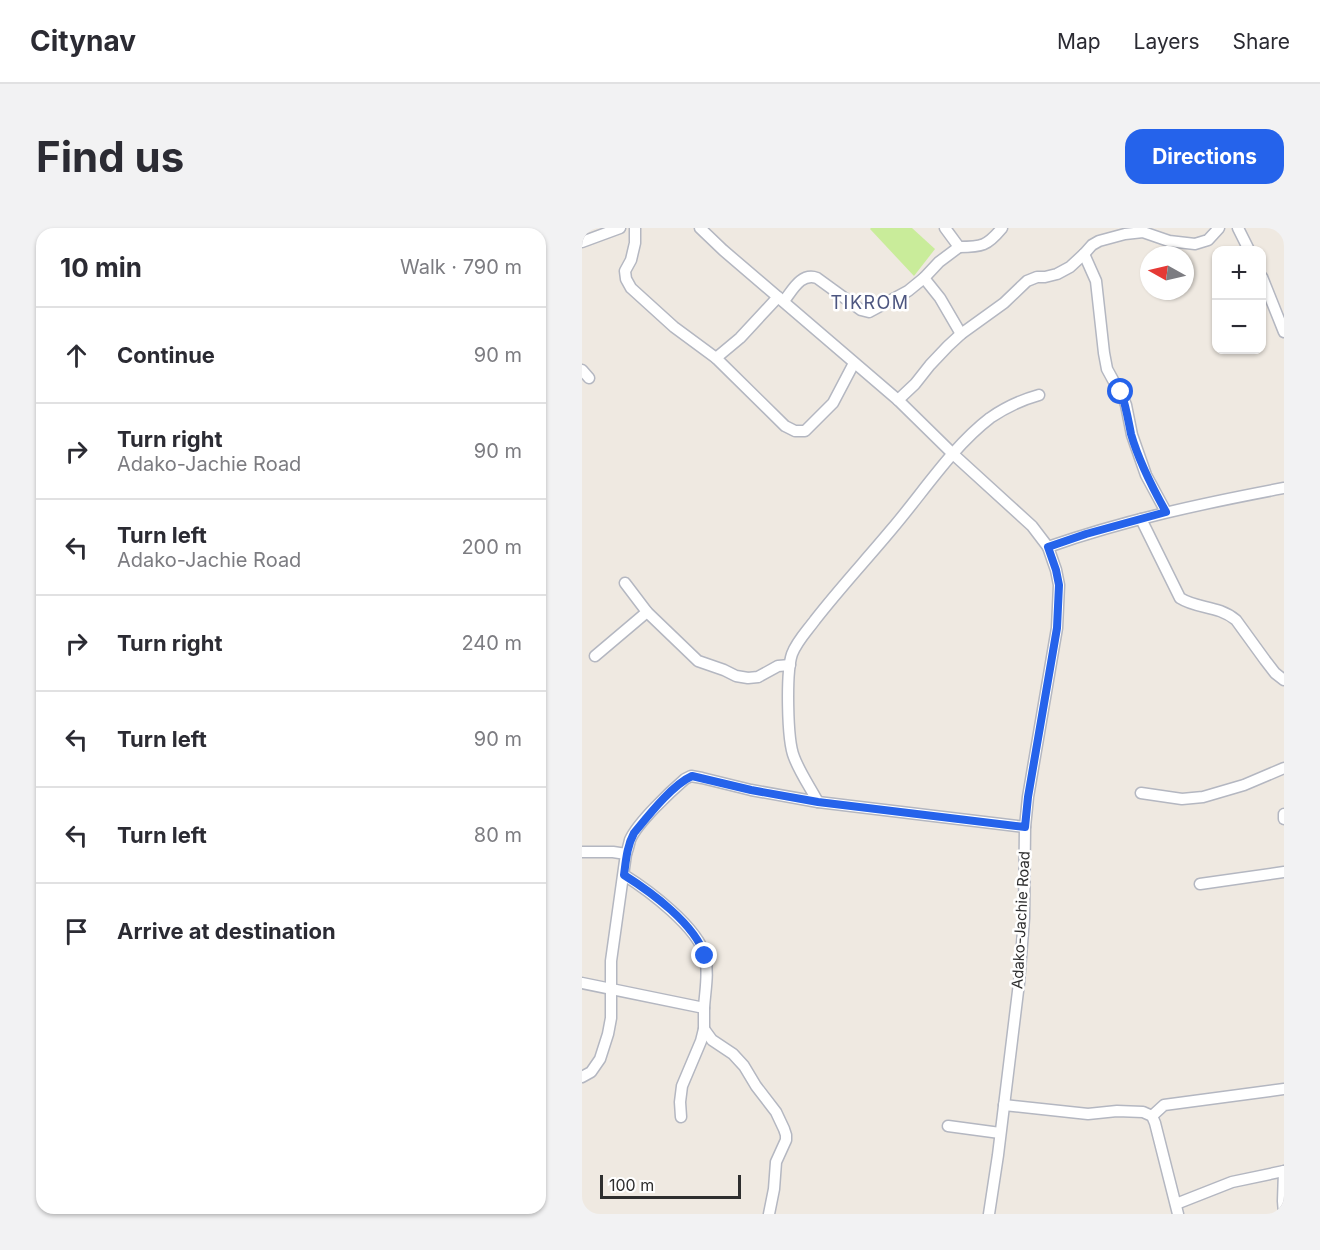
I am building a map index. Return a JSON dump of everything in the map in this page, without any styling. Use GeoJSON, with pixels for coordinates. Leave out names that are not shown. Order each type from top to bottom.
{"type":"FeatureCollection","features":[{"type":"Feature","properties":{"kind":"street"},"geometry":{"type":"LineString","coordinates":[[582,242],[620,228]]}},
{"type":"Feature","properties":{"kind":"street"},"geometry":{"type":"LineString","coordinates":[[635,228],[635,243],[631,260],[625,271],[631,288],[674,327],[716,358],[785,426],[795,431],[804,430],[833,403],[854,363]]}},
{"type":"Feature","properties":{"kind":"street"},"geometry":{"type":"LineString","coordinates":[[700,228],[898,400],[1032,526],[1048,547],[1166,512],[1284,488]]}},
{"type":"Feature","properties":{"kind":"street"},"geometry":{"type":"LineString","coordinates":[[945,228],[959,247]]}},
{"type":"Feature","properties":{"kind":"street"},"geometry":{"type":"LineString","coordinates":[[716,358],[806,277],[817,278],[861,310],[869,312],[908,291],[959,247],[982,246],[992,241],[1002,228]]}},
{"type":"Feature","properties":{"kind":"street"},"geometry":{"type":"LineString","coordinates":[[898,400],[915,384],[948,345],[1004,303],[1028,281],[1057,274],[1070,267],[1099,241],[1142,230],[1169,241],[1195,244],[1208,240],[1219,228]]}},
{"type":"Feature","properties":{"kind":"street"},"geometry":{"type":"LineString","coordinates":[[1238,228],[1247,246]]}},
{"type":"Feature","properties":{"kind":"street"},"geometry":{"type":"LineString","coordinates":[[1084,254],[1096,281],[1107,369],[1126,405],[1132,435],[1146,475],[1166,512]]}},
{"type":"Feature","properties":{"kind":"street"},"geometry":{"type":"LineString","coordinates":[[924,278],[940,298],[961,334]]}},
{"type":"Feature","properties":{"kind":"street"},"geometry":{"type":"LineString","coordinates":[[1266,287],[1284,332]]}},
{"type":"Feature","properties":{"kind":"street"},"geometry":{"type":"LineString","coordinates":[[818,802],[791,748],[790,665],[798,642],[953,454],[989,419],[1019,400],[1039,394]]}},
{"type":"Feature","properties":{"kind":"street"},"geometry":{"type":"LineString","coordinates":[[1141,519],[1180,598],[1186,602],[1228,613],[1236,620],[1275,673],[1284,681]]}},
{"type":"Feature","properties":{"kind":"street","name":"Adako-Jachie Road"},"geometry":{"type":"LineString","coordinates":[[989,1214],[1019,983],[1025,890],[1025,827],[1057,628],[1059,585],[1048,547]]}},
{"type":"Feature","properties":{"kind":"street"},"geometry":{"type":"LineString","coordinates":[[625,583],[647,612],[698,661],[736,676],[748,678],[758,677],[778,666],[790,665]]}},
{"type":"Feature","properties":{"kind":"street"},"geometry":{"type":"LineString","coordinates":[[595,656],[647,612]]}},
{"type":"Feature","properties":{"kind":"street"},"geometry":{"type":"LineString","coordinates":[[1142,793],[1182,799],[1203,797],[1244,785],[1284,768]]}},
{"type":"Feature","properties":{"kind":"street"},"geometry":{"type":"LineString","coordinates":[[582,1077],[591,1072],[600,1059],[608,1035],[611,1018],[611,961],[630,840],[685,779],[692,776],[818,802],[1025,827]]}},
{"type":"Feature","properties":{"kind":"street"},"geometry":{"type":"LineString","coordinates":[[1284,814],[1284,819]]}},
{"type":"Feature","properties":{"kind":"street"},"geometry":{"type":"LineString","coordinates":[[582,852],[626,854]]}},
{"type":"Feature","properties":{"kind":"street"},"geometry":{"type":"LineString","coordinates":[[1200,884],[1284,872]]}},
{"type":"Feature","properties":{"kind":"street"},"geometry":{"type":"LineString","coordinates":[[624,875],[663,902],[691,932],[703,950],[706,964],[704,1029],[682,1086],[681,1117]]}},
{"type":"Feature","properties":{"kind":"street"},"geometry":{"type":"LineString","coordinates":[[582,983],[704,1008]]}},
{"type":"Feature","properties":{"kind":"street"},"geometry":{"type":"LineString","coordinates":[[704,1029],[712,1040],[733,1054],[744,1066],[776,1112],[784,1129],[786,1140],[776,1162],[769,1214]]}},
{"type":"Feature","properties":{"kind":"street"},"geometry":{"type":"LineString","coordinates":[[1152,1116],[1164,1105],[1284,1089]]}},
{"type":"Feature","properties":{"kind":"street"},"geometry":{"type":"LineString","coordinates":[[1004,1105],[1088,1114],[1118,1111],[1143,1112],[1152,1116],[1155,1123],[1177,1209],[1232,1182],[1284,1171],[1282,1201],[1284,1214]]}},
{"type":"Feature","properties":{"kind":"street"},"geometry":{"type":"LineString","coordinates":[[948,1126],[1000,1133]]}},
{"type":"Feature","properties":{"kind":"green space"},"geometry":{"type":"Polygon","coordinates":[[[871,228],[912,228],[935,249],[914,276],[871,228]]]}},
{"type":"Feature","properties":{"kind":"district","name":"TIKROM"},"geometry":{"type":"Point","coordinates":[870,303]}},
{"type":"Feature","properties":{"kind":"route"},"geometry":{"type":"LineString","coordinates":[[705,956],[691,932],[663,902],[624,875],[626,854],[634,833],[666,797],[685,779],[692,776],[818,802],[1025,827],[1039,728],[1057,628],[1059,585],[1048,547],[1166,512],[1146,475],[1132,435],[1121,392]]}}]}
